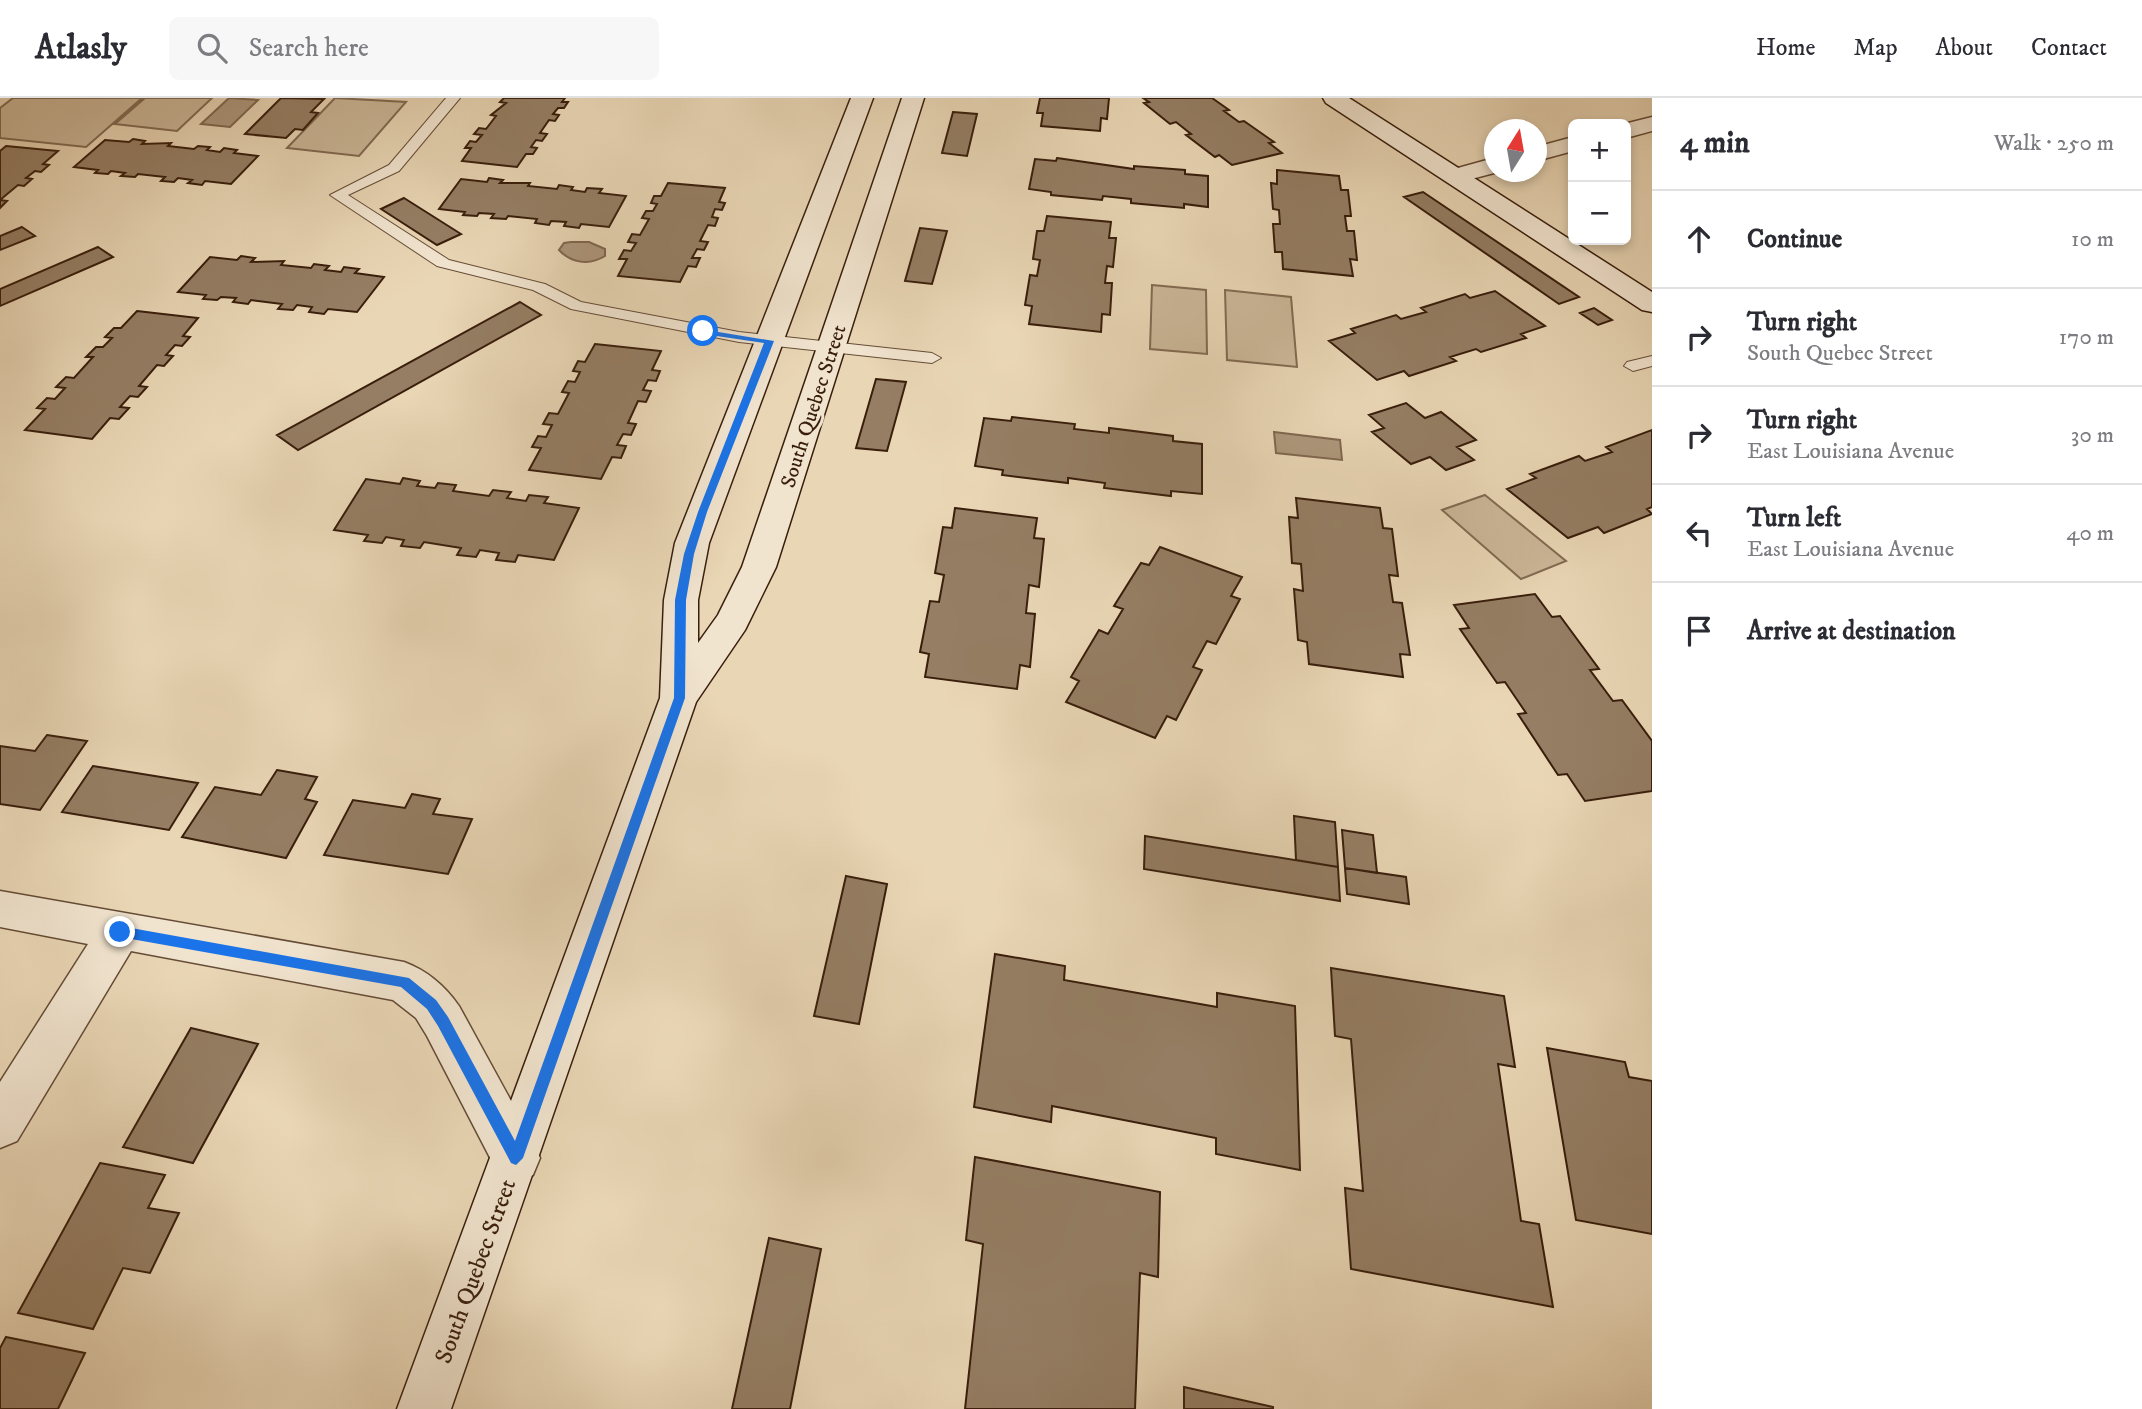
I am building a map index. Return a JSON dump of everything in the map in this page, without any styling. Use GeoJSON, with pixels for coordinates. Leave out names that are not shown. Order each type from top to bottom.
{"type":"FeatureCollection","features":[{"type":"Feature","properties":{"kind":"main road","name":"South Quebec Street"},"geometry":{"type":"LineString","coordinates":[[679,698],[681,600],[689,554],[702,512],[862,98]]}},
{"type":"Feature","properties":{"kind":"main road","name":"South Quebec Street"},"geometry":{"type":"LineString","coordinates":[[424,1409],[679,698],[733,621],[760,567],[913,98]]}},
{"type":"Feature","properties":{"kind":"main road"},"geometry":{"type":"LineString","coordinates":[[1334,98],[1652,304]]}},
{"type":"Feature","properties":{"kind":"main road"},"geometry":{"type":"LineString","coordinates":[[1631,130],[1652,124]]}},
{"type":"Feature","properties":{"kind":"main road"},"geometry":{"type":"LineString","coordinates":[[1547,151],[1568,145]]}},
{"type":"Feature","properties":{"kind":"main road"},"geometry":{"type":"LineString","coordinates":[[1456,176],[1484,168]]}},
{"type":"Feature","properties":{"kind":"main road"},"geometry":{"type":"LineString","coordinates":[[0,909],[404,982],[432,1004],[443,1021],[516,1158]]}},
{"type":"Feature","properties":{"kind":"main road"},"geometry":{"type":"LineString","coordinates":[[0,1125],[120,932]]}},
{"type":"Feature","properties":{"kind":"lane"},"geometry":{"type":"LineString","coordinates":[[453,98],[394,167],[337,195],[437,260],[457,268],[539,287],[576,306],[620,312],[715,334],[932,358]]}},
{"type":"Feature","properties":{"kind":"lane"},"geometry":{"type":"LineString","coordinates":[[1633,366],[1652,360]]}},
{"type":"Feature","properties":{"kind":"shaded area"},"geometry":{"type":"Polygon","coordinates":[[[13,98],[142,98],[86,147],[0,138],[0,108],[13,98]]]}},
{"type":"Feature","properties":{"kind":"shaded area"},"geometry":{"type":"Polygon","coordinates":[[[145,98],[212,98],[177,131],[115,124],[145,98]]]}},
{"type":"Feature","properties":{"kind":"shaded area"},"geometry":{"type":"Polygon","coordinates":[[[229,98],[258,100],[230,127],[201,124],[229,98]]]}},
{"type":"Feature","properties":{"kind":"shaded area"},"geometry":{"type":"Polygon","coordinates":[[[335,98],[406,102],[359,156],[287,148],[335,98]]]}},
{"type":"Feature","properties":{"kind":"shaded area"},"geometry":{"type":"Polygon","coordinates":[[[589,242],[605,249],[605,256],[587,262],[569,258],[559,250],[564,243],[589,242]]]}},
{"type":"Feature","properties":{"kind":"shaded area"},"geometry":{"type":"Polygon","coordinates":[[[1152,285],[1206,290],[1207,354],[1150,349],[1152,285]]]}},
{"type":"Feature","properties":{"kind":"shaded area"},"geometry":{"type":"Polygon","coordinates":[[[1225,290],[1291,297],[1297,367],[1227,360],[1225,290]]]}},
{"type":"Feature","properties":{"kind":"shaded area"},"geometry":{"type":"Polygon","coordinates":[[[1274,432],[1340,440],[1342,460],[1276,453],[1274,432]]]}},
{"type":"Feature","properties":{"kind":"shaded area"},"geometry":{"type":"Polygon","coordinates":[[[1485,495],[1566,561],[1521,579],[1442,510],[1485,495]]]}},
{"type":"Feature","properties":{"kind":"building"},"geometry":{"type":"Polygon","coordinates":[[[281,98],[324,99],[311,112],[318,113],[303,130],[295,129],[286,138],[245,134],[281,98]]]}},
{"type":"Feature","properties":{"kind":"building"},"geometry":{"type":"Polygon","coordinates":[[[504,98],[565,98],[562,102],[568,102],[564,108],[558,108],[553,114],[559,115],[555,121],[549,120],[540,133],[547,134],[542,141],[536,140],[531,147],[537,148],[533,154],[526,154],[517,167],[462,161],[471,148],[465,148],[470,141],[476,142],[482,135],[474,134],[479,128],[486,129],[496,116],[491,115],[506,103],[500,102],[504,98]]]}},
{"type":"Feature","properties":{"kind":"building"},"geometry":{"type":"Polygon","coordinates":[[[1040,98],[1109,98],[1107,119],[1101,118],[1100,131],[1041,126],[1043,113],[1037,113],[1040,98]]]}},
{"type":"Feature","properties":{"kind":"building"},"geometry":{"type":"Polygon","coordinates":[[[1143,98],[1212,98],[1229,110],[1224,111],[1239,122],[1244,121],[1274,142],[1269,143],[1282,153],[1232,165],[1219,155],[1215,157],[1186,135],[1191,134],[1176,122],[1170,124],[1144,103],[1149,102],[1143,98]]]}},
{"type":"Feature","properties":{"kind":"building"},"geometry":{"type":"Polygon","coordinates":[[[953,112],[977,114],[967,156],[942,153],[953,112]]]}},
{"type":"Feature","properties":{"kind":"building"},"geometry":{"type":"Polygon","coordinates":[[[133,139],[145,141],[142,144],[171,143],[168,146],[194,149],[198,146],[210,147],[207,150],[220,152],[224,148],[237,150],[234,153],[258,156],[231,184],[205,181],[202,185],[178,178],[174,182],[161,181],[165,177],[138,174],[135,177],[121,176],[125,173],[95,173],[98,170],[74,167],[105,140],[129,142],[133,139]]]}},
{"type":"Feature","properties":{"kind":"building"},"geometry":{"type":"Polygon","coordinates":[[[6,146],[58,151],[43,164],[49,165],[41,172],[35,171],[26,178],[32,179],[24,186],[18,185],[0,200],[0,151],[6,146]]]}},
{"type":"Feature","properties":{"kind":"building"},"geometry":{"type":"Polygon","coordinates":[[[1057,158],[1134,169],[1134,166],[1185,170],[1185,174],[1208,176],[1208,207],[1184,204],[1184,208],[1131,203],[1131,199],[1103,196],[1102,200],[1051,195],[1051,192],[1029,189],[1035,159],[1056,161],[1057,158]]]}},
{"type":"Feature","properties":{"kind":"building"},"geometry":{"type":"Polygon","coordinates":[[[1277,170],[1339,176],[1341,190],[1348,190],[1351,216],[1345,216],[1347,231],[1354,231],[1357,260],[1350,259],[1353,276],[1283,269],[1282,252],[1275,252],[1273,224],[1280,224],[1279,210],[1273,209],[1271,183],[1277,184],[1277,170]]]}},
{"type":"Feature","properties":{"kind":"building"},"geometry":{"type":"Polygon","coordinates":[[[489,178],[503,180],[500,183],[530,183],[528,186],[557,189],[559,185],[585,192],[587,188],[602,189],[599,193],[626,196],[609,227],[581,224],[579,228],[564,226],[566,222],[551,221],[549,225],[535,223],[537,219],[508,216],[506,219],[491,218],[494,214],[463,215],[465,212],[439,209],[461,179],[487,182],[489,178]]]}},
{"type":"Feature","properties":{"kind":"building"},"geometry":{"type":"Polygon","coordinates":[[[668,183],[725,188],[719,202],[725,203],[722,210],[715,209],[712,217],[718,218],[715,226],[708,225],[700,241],[708,242],[704,250],[697,249],[692,258],[700,258],[696,267],[688,266],[680,282],[618,276],[627,259],[619,259],[624,250],[631,251],[636,243],[628,242],[632,234],[640,235],[649,219],[642,218],[646,211],[653,211],[657,204],[651,203],[654,196],[661,196],[668,183]]]}},
{"type":"Feature","properties":{"kind":"building"},"geometry":{"type":"Polygon","coordinates":[[[1423,192],[1579,297],[1559,304],[1404,197],[1423,192]]]}},
{"type":"Feature","properties":{"kind":"building"},"geometry":{"type":"Polygon","coordinates":[[[404,198],[461,234],[437,245],[381,209],[404,198]]]}},
{"type":"Feature","properties":{"kind":"building"},"geometry":{"type":"Polygon","coordinates":[[[1047,216],[1111,222],[1109,238],[1116,238],[1113,267],[1107,266],[1105,283],[1112,283],[1110,315],[1102,314],[1101,332],[1029,324],[1032,306],[1025,305],[1030,275],[1037,276],[1040,260],[1033,259],[1037,231],[1044,231],[1047,216]]]}},
{"type":"Feature","properties":{"kind":"building"},"geometry":{"type":"Polygon","coordinates":[[[22,227],[35,236],[0,250],[0,236],[22,227]]]}},
{"type":"Feature","properties":{"kind":"building"},"geometry":{"type":"Polygon","coordinates":[[[920,228],[947,231],[932,284],[905,281],[920,228]]]}},
{"type":"Feature","properties":{"kind":"building"},"geometry":{"type":"Polygon","coordinates":[[[98,247],[113,257],[0,306],[0,289],[98,247]]]}},
{"type":"Feature","properties":{"kind":"building"},"geometry":{"type":"Polygon","coordinates":[[[241,256],[255,258],[251,262],[284,261],[281,265],[311,268],[314,264],[329,266],[325,270],[341,272],[344,267],[359,269],[355,273],[384,277],[357,312],[328,309],[324,314],[309,312],[312,307],[297,305],[293,310],[278,309],[282,304],[251,300],[248,304],[233,302],[236,298],[221,297],[217,300],[203,299],[206,295],[178,292],[210,257],[237,260],[241,256]]]}},
{"type":"Feature","properties":{"kind":"building"},"geometry":{"type":"Polygon","coordinates":[[[1495,291],[1545,326],[1521,334],[1526,338],[1481,352],[1476,349],[1450,357],[1456,361],[1409,376],[1404,371],[1377,380],[1329,341],[1355,333],[1351,329],[1396,315],[1401,319],[1426,312],[1421,308],[1465,294],[1470,298],[1495,291]]]}},
{"type":"Feature","properties":{"kind":"building"},"geometry":{"type":"Polygon","coordinates":[[[520,302],[541,315],[298,450],[277,435],[520,302]]]}},
{"type":"Feature","properties":{"kind":"building"},"geometry":{"type":"Polygon","coordinates":[[[1594,308],[1612,320],[1598,325],[1580,313],[1594,308]]]}},
{"type":"Feature","properties":{"kind":"building"},"geometry":{"type":"Polygon","coordinates":[[[137,311],[198,318],[183,336],[190,337],[182,346],[175,345],[166,355],[173,356],[164,366],[157,365],[139,386],[147,387],[138,397],[130,396],[120,407],[129,408],[119,419],[110,418],[92,439],[25,430],[45,409],[37,408],[47,398],[55,399],[65,388],[56,387],[66,377],[74,378],[93,357],[86,357],[96,347],[103,347],[112,338],[105,337],[114,328],[121,328],[137,311]]]}},
{"type":"Feature","properties":{"kind":"building"},"geometry":{"type":"Polygon","coordinates":[[[595,344],[661,351],[652,370],[660,371],[656,381],[648,380],[643,390],[651,391],[646,402],[638,401],[628,423],[636,424],[631,435],[623,434],[617,445],[626,446],[621,458],[612,457],[601,479],[529,470],[541,448],[532,447],[538,436],[546,437],[552,425],[543,424],[549,413],[558,414],[569,393],[562,392],[568,381],[575,382],[580,372],[573,371],[578,361],[585,362],[595,344]]]}},
{"type":"Feature","properties":{"kind":"building"},"geometry":{"type":"Polygon","coordinates":[[[876,379],[906,382],[887,451],[856,448],[876,379]]]}},
{"type":"Feature","properties":{"kind":"building"},"geometry":{"type":"Polygon","coordinates":[[[1406,403],[1425,418],[1441,412],[1476,440],[1457,447],[1474,460],[1446,470],[1430,457],[1411,464],[1372,432],[1384,428],[1369,415],[1406,403]]]}},
{"type":"Feature","properties":{"kind":"building"},"geometry":{"type":"Polygon","coordinates":[[[1012,417],[1075,424],[1074,429],[1109,433],[1109,428],[1173,436],[1173,441],[1202,444],[1202,494],[1171,491],[1171,496],[1104,488],[1105,483],[1068,478],[1068,483],[1002,475],[1003,470],[975,466],[984,418],[1011,421],[1012,417]]]}},
{"type":"Feature","properties":{"kind":"building"},"geometry":{"type":"Polygon","coordinates":[[[1652,430],[1652,507],[1647,509],[1652,514],[1604,533],[1598,527],[1568,538],[1507,489],[1536,478],[1530,474],[1579,456],[1585,461],[1612,452],[1606,447],[1652,430]]]}},
{"type":"Feature","properties":{"kind":"building"},"geometry":{"type":"Polygon","coordinates":[[[403,478],[420,481],[417,486],[435,488],[438,483],[456,485],[453,491],[489,496],[493,490],[511,492],[507,498],[526,501],[529,495],[548,497],[544,503],[579,508],[554,560],[518,555],[515,562],[496,560],[499,553],[480,550],[476,557],[457,555],[461,548],[424,542],[420,548],[401,546],[404,540],[386,537],[382,543],[364,541],[368,535],[334,530],[366,479],[400,484],[403,478]]]}},
{"type":"Feature","properties":{"kind":"building"},"geometry":{"type":"Polygon","coordinates":[[[1296,498],[1380,508],[1383,528],[1392,529],[1398,576],[1389,575],[1393,602],[1402,603],[1410,655],[1400,654],[1403,677],[1309,664],[1307,642],[1298,640],[1294,589],[1303,591],[1301,564],[1292,563],[1289,517],[1298,518],[1296,498]]]}},
{"type":"Feature","properties":{"kind":"building"},"geometry":{"type":"Polygon","coordinates":[[[955,508],[1037,518],[1034,538],[1044,539],[1039,587],[1029,585],[1026,613],[1035,614],[1030,667],[1020,665],[1017,689],[925,677],[929,654],[920,652],[930,601],[939,602],[944,575],[935,573],[943,527],[952,528],[955,508]]]}},
{"type":"Feature","properties":{"kind":"building"},"geometry":{"type":"Polygon","coordinates":[[[1160,547],[1242,577],[1231,596],[1240,599],[1216,644],[1207,641],[1193,667],[1202,670],[1176,720],[1167,716],[1155,738],[1066,702],[1079,681],[1071,677],[1099,630],[1108,634],[1123,609],[1114,606],[1141,563],[1149,565],[1160,547]]]}},
{"type":"Feature","properties":{"kind":"building"},"geometry":{"type":"Polygon","coordinates":[[[1535,594],[1552,617],[1560,616],[1599,669],[1590,670],[1613,701],[1622,700],[1652,741],[1652,791],[1585,801],[1567,774],[1558,775],[1518,714],[1526,713],[1505,682],[1497,683],[1460,629],[1469,628],[1454,605],[1535,594]]]}},
{"type":"Feature","properties":{"kind":"building"},"geometry":{"type":"Polygon","coordinates":[[[47,735],[87,741],[40,810],[0,804],[0,746],[35,751],[47,735]]]}},
{"type":"Feature","properties":{"kind":"building"},"geometry":{"type":"Polygon","coordinates":[[[93,766],[198,783],[169,830],[62,812],[93,766]]]}},
{"type":"Feature","properties":{"kind":"building"},"geometry":{"type":"Polygon","coordinates":[[[277,770],[317,777],[305,799],[317,802],[286,858],[182,837],[215,787],[261,795],[277,770]]]}},
{"type":"Feature","properties":{"kind":"building"},"geometry":{"type":"Polygon","coordinates":[[[412,794],[440,799],[433,814],[472,819],[448,874],[324,855],[353,800],[405,808],[412,794]]]}},
{"type":"Feature","properties":{"kind":"building"},"geometry":{"type":"Polygon","coordinates":[[[1294,816],[1335,822],[1338,867],[1296,860],[1294,816]]]}},
{"type":"Feature","properties":{"kind":"building"},"geometry":{"type":"Polygon","coordinates":[[[1342,830],[1373,835],[1377,873],[1345,868],[1342,830]]]}},
{"type":"Feature","properties":{"kind":"building"},"geometry":{"type":"Polygon","coordinates":[[[1145,836],[1338,867],[1340,901],[1144,869],[1145,836]]]}},
{"type":"Feature","properties":{"kind":"building"},"geometry":{"type":"Polygon","coordinates":[[[1345,868],[1406,877],[1409,904],[1347,894],[1345,868]]]}},
{"type":"Feature","properties":{"kind":"building"},"geometry":{"type":"Polygon","coordinates":[[[846,876],[887,884],[859,1024],[814,1016],[846,876]]]}},
{"type":"Feature","properties":{"kind":"building"},"geometry":{"type":"Polygon","coordinates":[[[995,954],[1065,966],[1064,980],[1217,1007],[1217,993],[1295,1006],[1300,1170],[1216,1154],[1216,1138],[1052,1106],[1051,1122],[974,1107],[995,954]]]}},
{"type":"Feature","properties":{"kind":"building"},"geometry":{"type":"Polygon","coordinates":[[[1331,968],[1504,996],[1515,1067],[1498,1064],[1521,1221],[1539,1224],[1553,1307],[1351,1269],[1345,1188],[1363,1191],[1351,1039],[1335,1036],[1331,968]]]}},
{"type":"Feature","properties":{"kind":"building"},"geometry":{"type":"Polygon","coordinates":[[[191,1028],[258,1044],[193,1163],[123,1147],[191,1028]]]}},
{"type":"Feature","properties":{"kind":"building"},"geometry":{"type":"Polygon","coordinates":[[[1547,1048],[1625,1062],[1629,1077],[1652,1081],[1652,1234],[1576,1220],[1547,1048]]]}},
{"type":"Feature","properties":{"kind":"building"},"geometry":{"type":"Polygon","coordinates":[[[975,1157],[1160,1192],[1158,1277],[1140,1273],[1135,1409],[965,1409],[983,1244],[966,1240],[975,1157]]]}},
{"type":"Feature","properties":{"kind":"building"},"geometry":{"type":"Polygon","coordinates":[[[100,1163],[165,1175],[148,1208],[179,1213],[150,1273],[123,1268],[93,1329],[18,1313],[100,1163]]]}},
{"type":"Feature","properties":{"kind":"building"},"geometry":{"type":"Polygon","coordinates":[[[769,1238],[821,1249],[790,1409],[732,1409],[769,1238]]]}},
{"type":"Feature","properties":{"kind":"building"},"geometry":{"type":"Polygon","coordinates":[[[6,1337],[85,1353],[58,1409],[0,1409],[0,1348],[6,1337]]]}},
{"type":"Feature","properties":{"kind":"building"},"geometry":{"type":"Polygon","coordinates":[[[1184,1387],[1273,1407],[1273,1409],[1184,1409],[1184,1387]]]}},
{"type":"Feature","properties":{"kind":"route"},"geometry":{"type":"LineString","coordinates":[[120,932],[404,982],[432,1004],[443,1021],[516,1158],[679,698],[681,600],[689,554],[702,512],[769,341],[703,331]]}}]}
